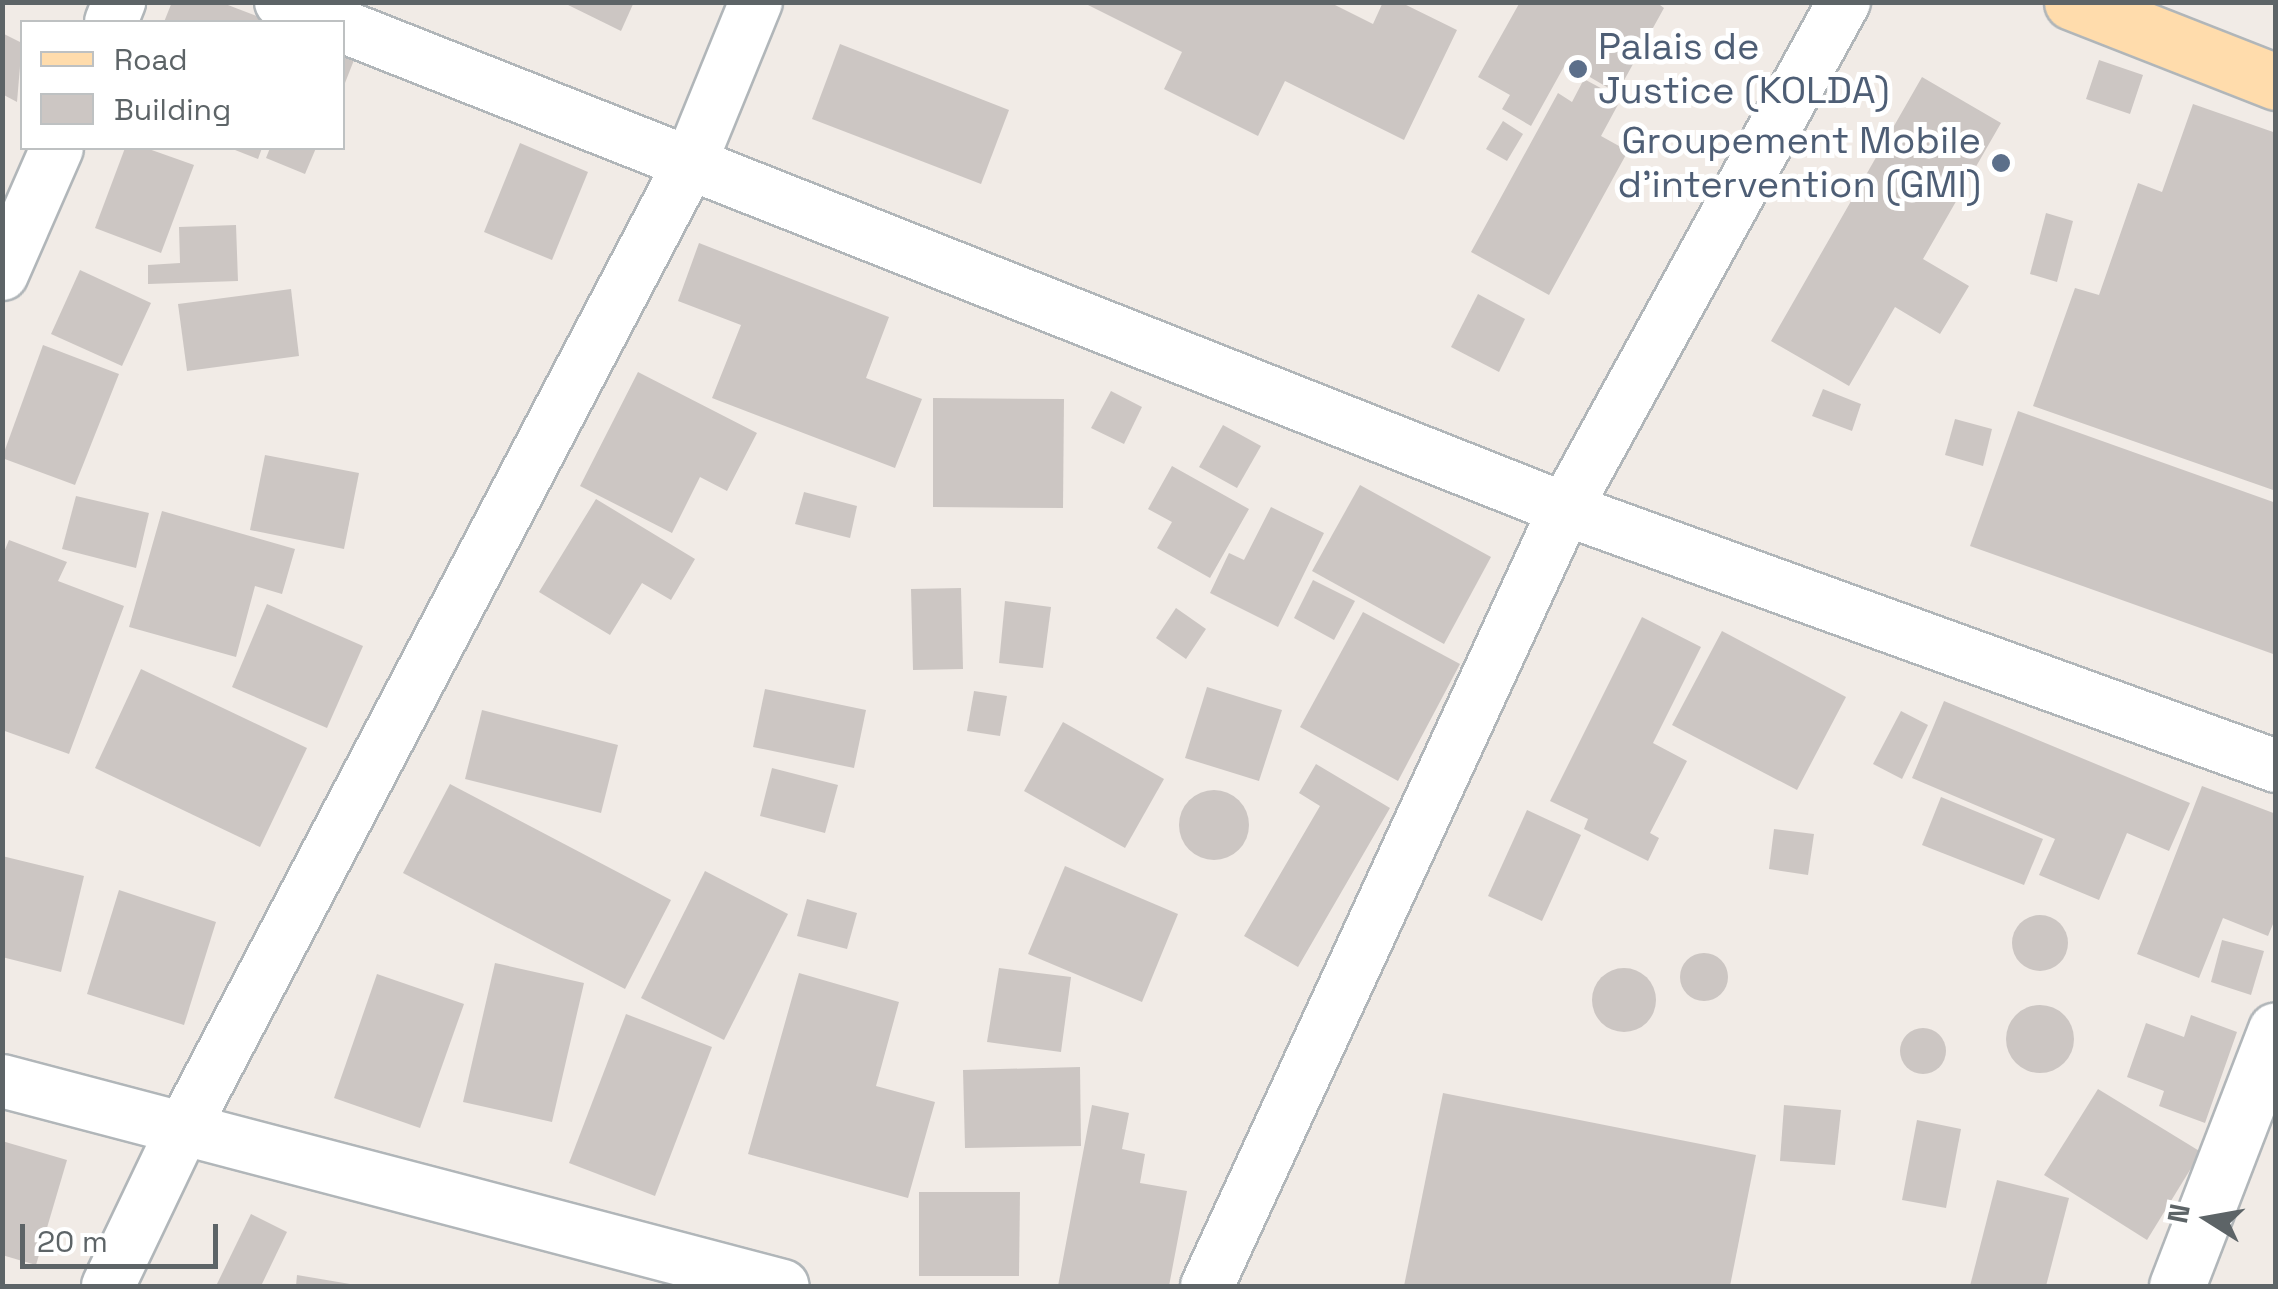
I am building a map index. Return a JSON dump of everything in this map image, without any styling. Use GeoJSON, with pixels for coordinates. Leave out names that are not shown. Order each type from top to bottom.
{"type":"FeatureCollection","features":[{"type":"Feature","properties":{"kind":"main road"},"geometry":{"type":"LineString","coordinates":[[2072,2],[2276,82]]}},
{"type":"Feature","properties":{"kind":"main road"},"geometry":{"type":"LineString","coordinates":[[2177,1286],[2276,1030]]}},
{"type":"Feature","properties":{"kind":"street"},"geometry":{"type":"LineString","coordinates":[[281,2],[328,20]]}},
{"type":"Feature","properties":{"kind":"street"},"geometry":{"type":"LineString","coordinates":[[108,1286],[183,1129],[692,161],[756,2]]}},
{"type":"Feature","properties":{"kind":"street"},"geometry":{"type":"LineString","coordinates":[[1207,1286],[1565,510],[1844,2]]}},
{"type":"Feature","properties":{"kind":"street"},"geometry":{"type":"LineString","coordinates":[[345,27],[692,161],[1565,510],[2276,766]]}},
{"type":"Feature","properties":{"kind":"street"},"geometry":{"type":"LineString","coordinates":[[2,274],[56,150]]}},
{"type":"Feature","properties":{"kind":"street"},"geometry":{"type":"LineString","coordinates":[[2,1081],[783,1286]]}},
{"type":"Feature","properties":{"kind":"building"},"geometry":{"type":"Polygon","coordinates":[[[172,2],[220,2],[267,20],[165,20],[172,2]]]}},
{"type":"Feature","properties":{"kind":"building"},"geometry":{"type":"Polygon","coordinates":[[[562,2],[634,2],[621,31],[562,2]]]}},
{"type":"Feature","properties":{"kind":"building"},"geometry":{"type":"Polygon","coordinates":[[[1082,2],[1329,2],[1373,24],[1383,2],[1400,2],[1457,30],[1404,140],[1285,81],[1258,136],[1164,89],[1182,52],[1082,2]]]}},
{"type":"Feature","properties":{"kind":"building"},"geometry":{"type":"Polygon","coordinates":[[[1520,2],[1656,2],[1664,8],[1617,93],[1566,63],[1531,126],[1502,109],[1510,95],[1478,77],[1520,2]]]}},
{"type":"Feature","properties":{"kind":"building"},"geometry":{"type":"Polygon","coordinates":[[[2,33],[20,42],[20,67],[17,102],[2,94],[2,33]]]}},
{"type":"Feature","properties":{"kind":"building"},"geometry":{"type":"Polygon","coordinates":[[[840,44],[1009,110],[981,184],[812,119],[840,44]]]}},
{"type":"Feature","properties":{"kind":"building"},"geometry":{"type":"Polygon","coordinates":[[[345,50],[356,55],[345,83],[345,50]]]}},
{"type":"Feature","properties":{"kind":"building"},"geometry":{"type":"Polygon","coordinates":[[[2099,60],[2143,75],[2130,114],[2086,99],[2099,60]]]}},
{"type":"Feature","properties":{"kind":"building"},"geometry":{"type":"Polygon","coordinates":[[[1922,77],[2001,123],[1923,259],[1969,286],[1940,334],[1895,307],[1849,386],[1771,341],[1922,77]]]}},
{"type":"Feature","properties":{"kind":"building"},"geometry":{"type":"Polygon","coordinates":[[[1584,79],[1621,99],[1601,136],[1628,151],[1549,295],[1471,252],[1558,93],[1572,102],[1584,79]]]}},
{"type":"Feature","properties":{"kind":"building"},"geometry":{"type":"Polygon","coordinates":[[[2193,104],[2276,133],[2276,491],[2033,406],[2075,288],[2099,295],[2138,183],[2162,192],[2193,104]]]}},
{"type":"Feature","properties":{"kind":"building"},"geometry":{"type":"Polygon","coordinates":[[[1503,121],[1523,134],[1507,161],[1486,149],[1503,121]]]}},
{"type":"Feature","properties":{"kind":"building"},"geometry":{"type":"Polygon","coordinates":[[[520,143],[588,172],[552,260],[484,232],[520,143]]]}},
{"type":"Feature","properties":{"kind":"building"},"geometry":{"type":"Polygon","coordinates":[[[124,150],[152,150],[194,165],[161,253],[95,228],[124,150]]]}},
{"type":"Feature","properties":{"kind":"building"},"geometry":{"type":"Polygon","coordinates":[[[235,150],[261,150],[258,159],[235,150]]]}},
{"type":"Feature","properties":{"kind":"building"},"geometry":{"type":"Polygon","coordinates":[[[269,150],[315,150],[305,174],[266,158],[269,150]]]}},
{"type":"Feature","properties":{"kind":"building"},"geometry":{"type":"Polygon","coordinates":[[[2046,213],[2073,221],[2057,282],[2030,274],[2046,213]]]}},
{"type":"Feature","properties":{"kind":"building"},"geometry":{"type":"Polygon","coordinates":[[[236,225],[238,281],[148,284],[148,265],[180,263],[179,227],[236,225]]]}},
{"type":"Feature","properties":{"kind":"building"},"geometry":{"type":"Polygon","coordinates":[[[699,243],[889,317],[866,378],[922,399],[895,468],[712,398],[741,325],[678,301],[699,243]]]}},
{"type":"Feature","properties":{"kind":"building"},"geometry":{"type":"Polygon","coordinates":[[[80,270],[151,303],[122,366],[51,334],[80,270]]]}},
{"type":"Feature","properties":{"kind":"building"},"geometry":{"type":"Polygon","coordinates":[[[291,289],[299,356],[187,371],[178,304],[291,289]]]}},
{"type":"Feature","properties":{"kind":"building"},"geometry":{"type":"Polygon","coordinates":[[[1478,294],[1525,319],[1499,372],[1451,347],[1478,294]]]}},
{"type":"Feature","properties":{"kind":"building"},"geometry":{"type":"Polygon","coordinates":[[[43,345],[119,374],[75,485],[2,458],[43,345]]]}},
{"type":"Feature","properties":{"kind":"building"},"geometry":{"type":"Polygon","coordinates":[[[638,372],[757,433],[727,491],[700,477],[672,533],[580,486],[638,372]]]}},
{"type":"Feature","properties":{"kind":"building"},"geometry":{"type":"Polygon","coordinates":[[[1823,389],[1861,404],[1852,431],[1812,416],[1823,389]]]}},
{"type":"Feature","properties":{"kind":"building"},"geometry":{"type":"Polygon","coordinates":[[[1111,391],[1142,407],[1124,444],[1091,428],[1111,391]]]}},
{"type":"Feature","properties":{"kind":"building"},"geometry":{"type":"Polygon","coordinates":[[[933,398],[1064,399],[1063,508],[933,507],[933,398]]]}},
{"type":"Feature","properties":{"kind":"building"},"geometry":{"type":"Polygon","coordinates":[[[2018,411],[2276,503],[2276,655],[1970,546],[2018,411]]]}},
{"type":"Feature","properties":{"kind":"building"},"geometry":{"type":"Polygon","coordinates":[[[1955,419],[1992,429],[1983,466],[1945,455],[1955,419]]]}},
{"type":"Feature","properties":{"kind":"building"},"geometry":{"type":"Polygon","coordinates":[[[1223,425],[1261,446],[1237,488],[1199,467],[1223,425]]]}},
{"type":"Feature","properties":{"kind":"building"},"geometry":{"type":"Polygon","coordinates":[[[265,455],[359,473],[344,549],[250,530],[265,455]]]}},
{"type":"Feature","properties":{"kind":"building"},"geometry":{"type":"Polygon","coordinates":[[[1172,466],[1249,509],[1210,578],[1157,548],[1172,522],[1148,509],[1172,466]]]}},
{"type":"Feature","properties":{"kind":"building"},"geometry":{"type":"Polygon","coordinates":[[[1360,485],[1491,557],[1444,644],[1312,571],[1360,485]]]}},
{"type":"Feature","properties":{"kind":"building"},"geometry":{"type":"Polygon","coordinates":[[[804,492],[857,506],[850,538],[795,524],[804,492]]]}},
{"type":"Feature","properties":{"kind":"building"},"geometry":{"type":"Polygon","coordinates":[[[76,496],[149,513],[136,568],[62,549],[76,496]]]}},
{"type":"Feature","properties":{"kind":"building"},"geometry":{"type":"Polygon","coordinates":[[[596,499],[695,559],[671,600],[642,583],[610,635],[539,592],[596,499]]]}},
{"type":"Feature","properties":{"kind":"building"},"geometry":{"type":"Polygon","coordinates":[[[1271,507],[1324,533],[1278,627],[1210,593],[1229,553],[1244,560],[1271,507]]]}},
{"type":"Feature","properties":{"kind":"building"},"geometry":{"type":"Polygon","coordinates":[[[162,511],[295,549],[282,594],[255,586],[236,657],[129,627],[162,511]]]}},
{"type":"Feature","properties":{"kind":"building"},"geometry":{"type":"Polygon","coordinates":[[[9,540],[67,562],[58,581],[124,606],[69,754],[2,730],[2,557],[9,540]]]}},
{"type":"Feature","properties":{"kind":"building"},"geometry":{"type":"Polygon","coordinates":[[[1313,580],[1355,601],[1334,640],[1294,618],[1313,580]]]}},
{"type":"Feature","properties":{"kind":"building"},"geometry":{"type":"Polygon","coordinates":[[[961,588],[963,669],[913,670],[911,589],[961,588]]]}},
{"type":"Feature","properties":{"kind":"building"},"geometry":{"type":"Polygon","coordinates":[[[1005,601],[1051,607],[1043,668],[999,663],[1005,601]]]}},
{"type":"Feature","properties":{"kind":"building"},"geometry":{"type":"Polygon","coordinates":[[[267,604],[363,646],[327,728],[232,687],[267,604]]]}},
{"type":"Feature","properties":{"kind":"building"},"geometry":{"type":"Polygon","coordinates":[[[1176,608],[1206,629],[1186,659],[1156,638],[1176,608]]]}},
{"type":"Feature","properties":{"kind":"building"},"geometry":{"type":"Polygon","coordinates":[[[1363,612],[1460,664],[1398,781],[1300,727],[1363,612]]]}},
{"type":"Feature","properties":{"kind":"building"},"geometry":{"type":"Polygon","coordinates":[[[1642,617],[1701,647],[1653,743],[1687,761],[1650,833],[1659,838],[1648,861],[1584,829],[1588,819],[1550,801],[1642,617]]]}},
{"type":"Feature","properties":{"kind":"building"},"geometry":{"type":"Polygon","coordinates":[[[1722,631],[1846,697],[1797,790],[1672,725],[1722,631]]]}},
{"type":"Feature","properties":{"kind":"building"},"geometry":{"type":"Polygon","coordinates":[[[141,669],[307,748],[260,847],[95,768],[141,669]]]}},
{"type":"Feature","properties":{"kind":"building"},"geometry":{"type":"Polygon","coordinates":[[[1207,687],[1282,710],[1259,781],[1185,758],[1207,687]]]}},
{"type":"Feature","properties":{"kind":"building"},"geometry":{"type":"Polygon","coordinates":[[[765,689],[866,710],[854,768],[753,747],[765,689]]]}},
{"type":"Feature","properties":{"kind":"building"},"geometry":{"type":"Polygon","coordinates":[[[974,691],[1007,696],[1000,736],[967,731],[974,691]]]}},
{"type":"Feature","properties":{"kind":"building"},"geometry":{"type":"Polygon","coordinates":[[[1944,701],[2190,803],[2169,851],[2127,833],[2099,900],[2039,875],[2055,839],[1912,778],[1944,701]]]}},
{"type":"Feature","properties":{"kind":"building"},"geometry":{"type":"Polygon","coordinates":[[[482,710],[618,745],[601,813],[465,779],[482,710]]]}},
{"type":"Feature","properties":{"kind":"building"},"geometry":{"type":"Polygon","coordinates":[[[1901,711],[1928,725],[1902,779],[1873,764],[1901,711]]]}},
{"type":"Feature","properties":{"kind":"building"},"geometry":{"type":"Polygon","coordinates":[[[1063,722],[1164,779],[1125,848],[1024,791],[1063,722]]]}},
{"type":"Feature","properties":{"kind":"building"},"geometry":{"type":"Polygon","coordinates":[[[1316,764],[1390,808],[1298,967],[1244,936],[1320,806],[1299,793],[1316,764]]]}},
{"type":"Feature","properties":{"kind":"building"},"geometry":{"type":"Polygon","coordinates":[[[772,768],[838,785],[825,833],[760,816],[772,768]]]}},
{"type":"Feature","properties":{"kind":"building"},"geometry":{"type":"Polygon","coordinates":[[[450,784],[671,900],[625,989],[403,873],[450,784]]]}},
{"type":"Feature","properties":{"kind":"building"},"geometry":{"type":"Polygon","coordinates":[[[2202,786],[2276,814],[2276,917],[2268,936],[2223,918],[2199,978],[2137,954],[2202,786]]]}},
{"type":"Feature","properties":{"kind":"building"},"geometry":{"type":"Polygon","coordinates":[[[1214,790],[1239,800],[1249,825],[1239,850],[1214,860],[1189,850],[1179,825],[1189,800],[1214,790]]]}},
{"type":"Feature","properties":{"kind":"building"},"geometry":{"type":"Polygon","coordinates":[[[1941,797],[2043,839],[2024,885],[1922,845],[1941,797]]]}},
{"type":"Feature","properties":{"kind":"building"},"geometry":{"type":"Polygon","coordinates":[[[1527,810],[1581,835],[1542,921],[1488,896],[1527,810]]]}},
{"type":"Feature","properties":{"kind":"building"},"geometry":{"type":"Polygon","coordinates":[[[1774,829],[1814,834],[1808,875],[1769,869],[1774,829]]]}},
{"type":"Feature","properties":{"kind":"building"},"geometry":{"type":"Polygon","coordinates":[[[2,856],[84,876],[61,972],[2,957],[2,856]]]}},
{"type":"Feature","properties":{"kind":"building"},"geometry":{"type":"Polygon","coordinates":[[[1065,866],[1178,914],[1142,1002],[1028,954],[1065,866]]]}},
{"type":"Feature","properties":{"kind":"building"},"geometry":{"type":"Polygon","coordinates":[[[705,871],[788,914],[724,1040],[641,998],[705,871]]]}},
{"type":"Feature","properties":{"kind":"building"},"geometry":{"type":"Polygon","coordinates":[[[119,890],[216,922],[184,1025],[87,994],[119,890]]]}},
{"type":"Feature","properties":{"kind":"building"},"geometry":{"type":"Polygon","coordinates":[[[807,899],[857,913],[847,949],[797,936],[807,899]]]}},
{"type":"Feature","properties":{"kind":"building"},"geometry":{"type":"Polygon","coordinates":[[[2040,915],[2060,923],[2068,943],[2060,963],[2040,971],[2020,963],[2012,943],[2020,923],[2040,915]]]}},
{"type":"Feature","properties":{"kind":"building"},"geometry":{"type":"Polygon","coordinates":[[[2222,940],[2264,951],[2251,995],[2211,982],[2222,940]]]}},
{"type":"Feature","properties":{"kind":"building"},"geometry":{"type":"Polygon","coordinates":[[[1704,953],[1721,960],[1728,977],[1721,994],[1704,1001],[1687,994],[1680,977],[1687,960],[1704,953]]]}},
{"type":"Feature","properties":{"kind":"building"},"geometry":{"type":"Polygon","coordinates":[[[495,963],[584,983],[552,1122],[463,1102],[495,963]]]}},
{"type":"Feature","properties":{"kind":"building"},"geometry":{"type":"Polygon","coordinates":[[[999,968],[1071,977],[1061,1052],[987,1042],[999,968]]]}},
{"type":"Feature","properties":{"kind":"building"},"geometry":{"type":"Polygon","coordinates":[[[1624,968],[1647,977],[1656,1000],[1647,1023],[1624,1032],[1601,1023],[1592,1000],[1601,977],[1624,968]]]}},
{"type":"Feature","properties":{"kind":"building"},"geometry":{"type":"Polygon","coordinates":[[[799,973],[899,1002],[876,1086],[935,1102],[908,1198],[748,1154],[799,973]]]}},
{"type":"Feature","properties":{"kind":"building"},"geometry":{"type":"Polygon","coordinates":[[[377,974],[464,1004],[420,1128],[334,1098],[377,974]]]}},
{"type":"Feature","properties":{"kind":"building"},"geometry":{"type":"Polygon","coordinates":[[[2040,1005],[2064,1015],[2074,1039],[2064,1063],[2040,1073],[2016,1063],[2006,1039],[2016,1015],[2040,1005]]]}},
{"type":"Feature","properties":{"kind":"building"},"geometry":{"type":"Polygon","coordinates":[[[626,1014],[712,1047],[655,1196],[569,1163],[626,1014]]]}},
{"type":"Feature","properties":{"kind":"building"},"geometry":{"type":"Polygon","coordinates":[[[2191,1015],[2237,1032],[2205,1123],[2159,1106],[2164,1091],[2127,1077],[2146,1023],[2184,1037],[2191,1015]]]}},
{"type":"Feature","properties":{"kind":"building"},"geometry":{"type":"Polygon","coordinates":[[[1923,1028],[1939,1035],[1946,1051],[1939,1067],[1923,1074],[1907,1067],[1900,1051],[1907,1035],[1923,1028]]]}},
{"type":"Feature","properties":{"kind":"building"},"geometry":{"type":"Polygon","coordinates":[[[1080,1067],[1081,1146],[965,1148],[963,1070],[1080,1067]]]}},
{"type":"Feature","properties":{"kind":"building"},"geometry":{"type":"Polygon","coordinates":[[[2098,1089],[2201,1152],[2147,1240],[2044,1175],[2098,1089]]]}},
{"type":"Feature","properties":{"kind":"building"},"geometry":{"type":"Polygon","coordinates":[[[1443,1093],[1756,1155],[1730,1286],[1404,1286],[1443,1093]]]}},
{"type":"Feature","properties":{"kind":"building"},"geometry":{"type":"Polygon","coordinates":[[[1092,1105],[1129,1113],[1122,1149],[1145,1154],[1140,1183],[1187,1191],[1169,1286],[1058,1286],[1092,1105]]]}},
{"type":"Feature","properties":{"kind":"building"},"geometry":{"type":"Polygon","coordinates":[[[1784,1105],[1841,1110],[1835,1165],[1780,1161],[1784,1105]]]}},
{"type":"Feature","properties":{"kind":"building"},"geometry":{"type":"Polygon","coordinates":[[[1917,1120],[1961,1129],[1946,1208],[1902,1200],[1917,1120]]]}},
{"type":"Feature","properties":{"kind":"building"},"geometry":{"type":"Polygon","coordinates":[[[2,1141],[67,1160],[36,1265],[2,1255],[2,1141]]]}},
{"type":"Feature","properties":{"kind":"building"},"geometry":{"type":"Polygon","coordinates":[[[1997,1180],[2069,1198],[2046,1286],[1970,1286],[1997,1180]]]}},
{"type":"Feature","properties":{"kind":"building"},"geometry":{"type":"Polygon","coordinates":[[[919,1192],[1020,1192],[1019,1276],[919,1276],[919,1192]]]}},
{"type":"Feature","properties":{"kind":"building"},"geometry":{"type":"Polygon","coordinates":[[[251,1214],[287,1232],[261,1286],[216,1286],[251,1214]]]}},
{"type":"Feature","properties":{"kind":"building"},"geometry":{"type":"Polygon","coordinates":[[[297,1275],[350,1284],[350,1286],[296,1286],[297,1275]]]}},
{"type":"Feature","properties":{"kind":"place","name":"Palais de Justice (KOLDA)"},"geometry":{"type":"Point","coordinates":[1578,69]}},
{"type":"Feature","properties":{"kind":"place","name":"Groupement Mobile d'intervention (GMI)"},"geometry":{"type":"Point","coordinates":[2001,163]}}]}
